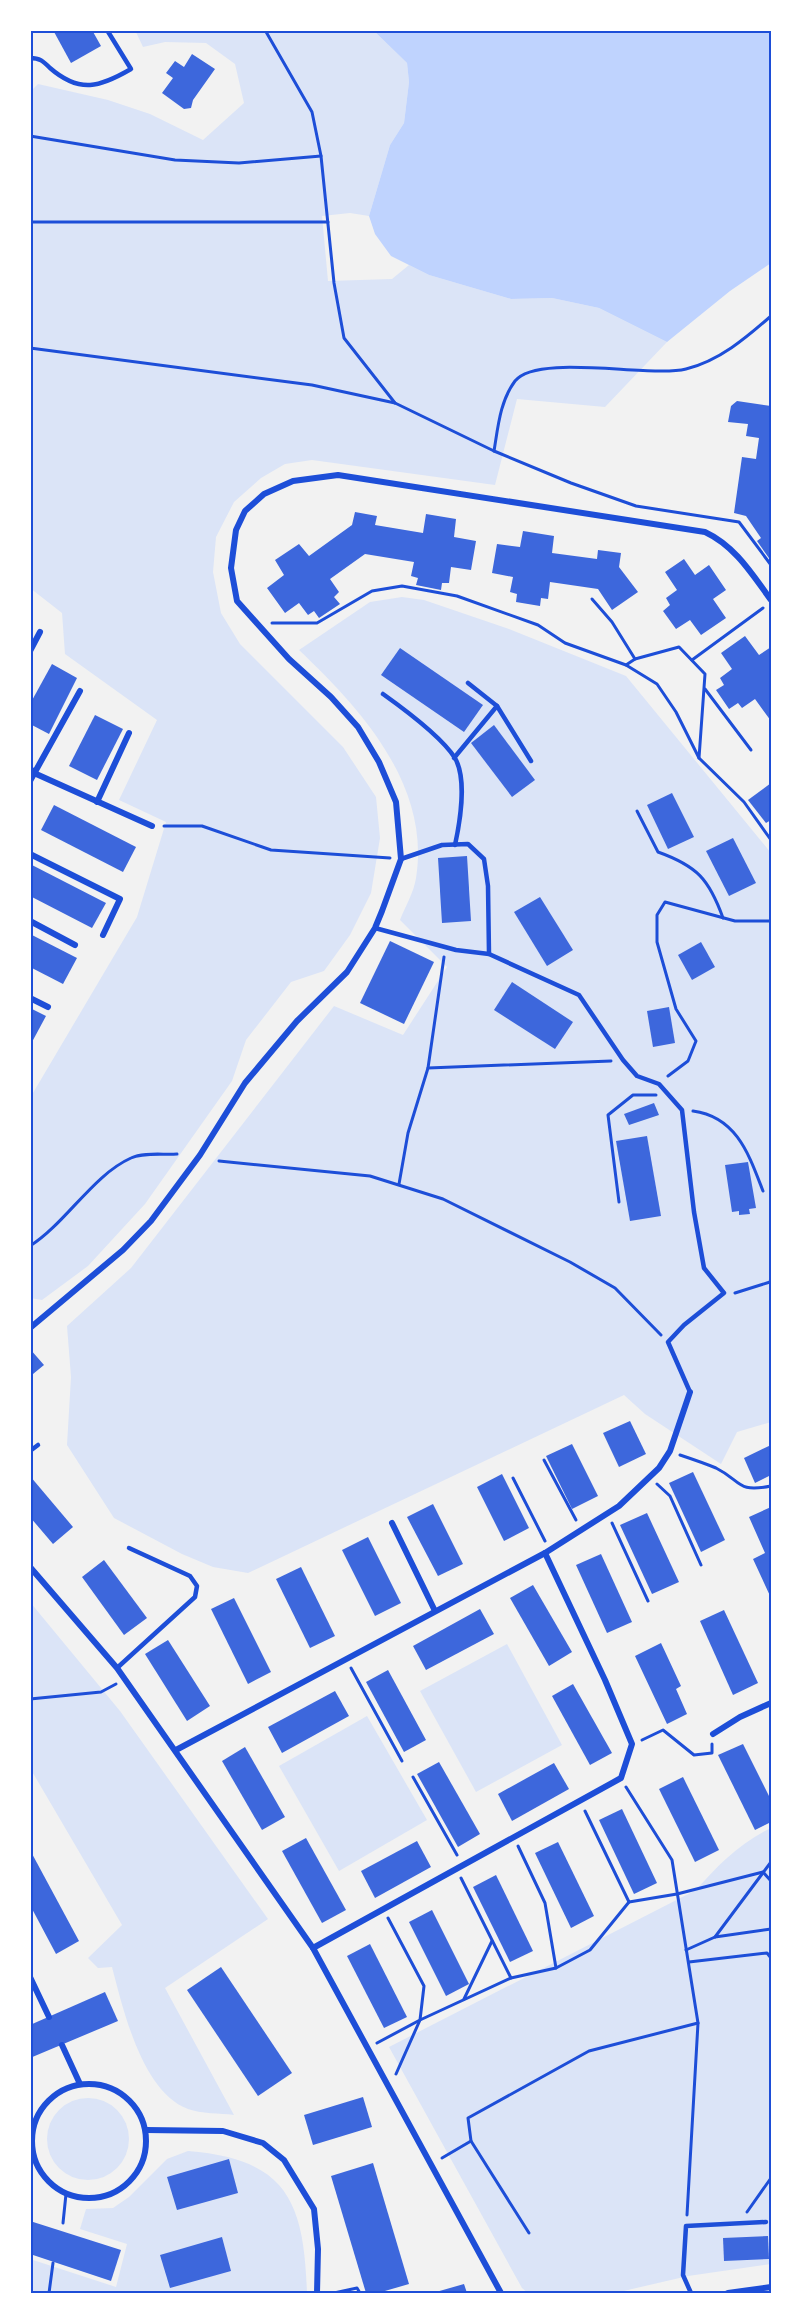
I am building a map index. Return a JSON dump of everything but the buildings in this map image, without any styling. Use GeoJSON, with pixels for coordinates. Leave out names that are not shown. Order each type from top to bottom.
{"type":"FeatureCollection","features":[{"type":"Feature","properties":{"kind":"street"},"geometry":{"type":"LineString","coordinates":[[30,1328],[123,1250],[151,1221],[200,1155],[245,1083],[297,1021],[347,972],[375,928],[401,859],[396,802],[379,762],[363,736],[331,697],[289,659],[237,601],[231,568],[236,530],[245,511],[264,494],[292,481],[338,475],[705,532],[722,540],[739,557],[771,601]]}},
{"type":"Feature","properties":{"kind":"street"},"geometry":{"type":"LineString","coordinates":[[30,651],[40,632]]}},
{"type":"Feature","properties":{"kind":"street"},"geometry":{"type":"LineString","coordinates":[[30,782],[32,771],[80,691]]}},
{"type":"Feature","properties":{"kind":"street"},"geometry":{"type":"LineString","coordinates":[[97,802],[129,733]]}},
{"type":"Feature","properties":{"kind":"street"},"geometry":{"type":"LineString","coordinates":[[32,771],[152,826]]}},
{"type":"Feature","properties":{"kind":"street"},"geometry":{"type":"LineString","coordinates":[[30,854],[120,899],[103,935]]}},
{"type":"Feature","properties":{"kind":"street"},"geometry":{"type":"LineString","coordinates":[[30,921],[75,945]]}},
{"type":"Feature","properties":{"kind":"street"},"geometry":{"type":"LineString","coordinates":[[30,998],[48,1007]]}},
{"type":"Feature","properties":{"kind":"street"},"geometry":{"type":"LineString","coordinates":[[176,1750],[547,1552],[607,1513],[649,1477],[670,1451],[690,1392]]}},
{"type":"Feature","properties":{"kind":"street"},"geometry":{"type":"LineString","coordinates":[[392,1523],[435,1611]]}},
{"type":"Feature","properties":{"kind":"street"},"geometry":{"type":"LineString","coordinates":[[312,1948],[621,1778],[632,1744],[547,1552]]}},
{"type":"Feature","properties":{"kind":"street"},"geometry":{"type":"LineString","coordinates":[[30,1567],[117,1668],[312,1948],[501,2293]]}},
{"type":"Feature","properties":{"kind":"street"},"geometry":{"type":"LineString","coordinates":[[713,1734],[740,1717],[771,1703]]}},
{"type":"Feature","properties":{"kind":"street"},"geometry":{"type":"LineString","coordinates":[[30,1977],[49,2017]]}},
{"type":"Feature","properties":{"kind":"street"},"geometry":{"type":"LineString","coordinates":[[62,2045],[80,2084]]}},
{"type":"Feature","properties":{"kind":"street"},"geometry":{"type":"LineString","coordinates":[[80,2084],[98,2084],[115,2089],[129,2100],[140,2114],[146,2130],[146,2148],[141,2165],[131,2180],[117,2192],[101,2198],[83,2199],[66,2194],[51,2185],[40,2172],[33,2157],[30,2140],[33,2124],[40,2109],[51,2097],[80,2084]]}},
{"type":"Feature","properties":{"kind":"street"},"geometry":{"type":"LineString","coordinates":[[146,2130],[223,2132],[263,2144],[284,2160],[314,2209],[318,2249],[317,2293]]}},
{"type":"Feature","properties":{"kind":"street"},"geometry":{"type":"LineString","coordinates":[[728,2293],[771,2287]]}},
{"type":"Feature","properties":{"kind":"lane"},"geometry":{"type":"LineString","coordinates":[[31,57],[41,59],[64,79],[90,87],[110,81],[131,69],[107,30]]}},
{"type":"Feature","properties":{"kind":"lane"},"geometry":{"type":"LineString","coordinates":[[468,683],[497,706],[531,761]]}},
{"type":"Feature","properties":{"kind":"lane"},"geometry":{"type":"LineString","coordinates":[[383,694],[412,714],[454,758],[459,770],[461,817],[455,845]]}},
{"type":"Feature","properties":{"kind":"lane"},"geometry":{"type":"LineString","coordinates":[[454,758],[497,706]]}},
{"type":"Feature","properties":{"kind":"lane"},"geometry":{"type":"LineString","coordinates":[[401,859],[442,845],[468,844],[484,858],[488,886],[489,954]]}},
{"type":"Feature","properties":{"kind":"lane"},"geometry":{"type":"LineString","coordinates":[[375,928],[456,950],[489,954],[579,995],[623,1060],[637,1076],[658,1084],[682,1110],[691,1189],[705,1268],[724,1293],[684,1325],[668,1342],[690,1392]]}},
{"type":"Feature","properties":{"kind":"lane"},"geometry":{"type":"LineString","coordinates":[[30,1451],[38,1445]]}},
{"type":"Feature","properties":{"kind":"lane"},"geometry":{"type":"LineString","coordinates":[[117,1668],[195,1597],[197,1586],[190,1576],[129,1548]]}},
{"type":"Feature","properties":{"kind":"lane"},"geometry":{"type":"LineString","coordinates":[[691,2293],[683,2275],[687,2226],[766,2222]]}},
{"type":"Feature","properties":{"kind":"path"},"geometry":{"type":"LineString","coordinates":[[265,30],[312,112],[321,156],[334,283],[344,338],[395,403]]}},
{"type":"Feature","properties":{"kind":"path"},"geometry":{"type":"LineString","coordinates":[[30,136],[175,160],[239,163],[321,156]]}},
{"type":"Feature","properties":{"kind":"path"},"geometry":{"type":"LineString","coordinates":[[30,222],[328,222]]}},
{"type":"Feature","properties":{"kind":"path"},"geometry":{"type":"LineString","coordinates":[[494,451],[503,401],[516,379],[542,369],[686,369],[726,353],[771,317]]}},
{"type":"Feature","properties":{"kind":"path"},"geometry":{"type":"LineString","coordinates":[[30,348],[312,385],[395,403],[494,451],[571,483],[636,506]]}},
{"type":"Feature","properties":{"kind":"path"},"geometry":{"type":"LineString","coordinates":[[255,623],[317,623],[372,591],[402,586],[457,596],[538,625],[565,644],[626,665],[657,684],[676,712],[699,758],[744,801],[771,840]]}},
{"type":"Feature","properties":{"kind":"path"},"geometry":{"type":"LineString","coordinates":[[592,599],[612,622],[635,659]]}},
{"type":"Feature","properties":{"kind":"path"},"geometry":{"type":"LineString","coordinates":[[692,660],[771,601]]}},
{"type":"Feature","properties":{"kind":"path"},"geometry":{"type":"LineString","coordinates":[[626,665],[635,659],[680,647],[705,674],[699,758]]}},
{"type":"Feature","properties":{"kind":"path"},"geometry":{"type":"LineString","coordinates":[[704,688],[751,750]]}},
{"type":"Feature","properties":{"kind":"path"},"geometry":{"type":"LineString","coordinates":[[637,811],[658,852],[685,862],[713,891],[723,918]]}},
{"type":"Feature","properties":{"kind":"path"},"geometry":{"type":"LineString","coordinates":[[152,826],[202,826],[271,850],[401,859]]}},
{"type":"Feature","properties":{"kind":"path"},"geometry":{"type":"LineString","coordinates":[[658,1084],[688,1061],[696,1041],[676,1009],[657,942],[657,915],[665,902],[735,921],[771,921]]}},
{"type":"Feature","properties":{"kind":"path"},"geometry":{"type":"LineString","coordinates":[[399,1184],[408,1133],[428,1068],[445,946]]}},
{"type":"Feature","properties":{"kind":"path"},"geometry":{"type":"LineString","coordinates":[[428,1068],[623,1060]]}},
{"type":"Feature","properties":{"kind":"path"},"geometry":{"type":"LineString","coordinates":[[619,1202],[608,1115],[633,1095],[669,1095]]}},
{"type":"Feature","properties":{"kind":"path"},"geometry":{"type":"LineString","coordinates":[[682,1110],[710,1114],[745,1144],[763,1191]]}},
{"type":"Feature","properties":{"kind":"path"},"geometry":{"type":"LineString","coordinates":[[30,1246],[46,1236],[98,1182],[132,1157],[177,1154]]}},
{"type":"Feature","properties":{"kind":"path"},"geometry":{"type":"LineString","coordinates":[[219,1161],[370,1176],[443,1199],[570,1262],[615,1288],[668,1342]]}},
{"type":"Feature","properties":{"kind":"path"},"geometry":{"type":"LineString","coordinates":[[724,1293],[738,1293],[770,1282],[771,1277]]}},
{"type":"Feature","properties":{"kind":"path"},"geometry":{"type":"LineString","coordinates":[[670,1451],[717,1469],[743,1488],[755,1489],[771,1486]]}},
{"type":"Feature","properties":{"kind":"path"},"geometry":{"type":"LineString","coordinates":[[544,1460],[581,1530]]}},
{"type":"Feature","properties":{"kind":"path"},"geometry":{"type":"LineString","coordinates":[[649,1477],[670,1496],[701,1565]]}},
{"type":"Feature","properties":{"kind":"path"},"geometry":{"type":"LineString","coordinates":[[513,1478],[547,1552]]}},
{"type":"Feature","properties":{"kind":"path"},"geometry":{"type":"LineString","coordinates":[[607,1513],[648,1601]]}},
{"type":"Feature","properties":{"kind":"path"},"geometry":{"type":"LineString","coordinates":[[346,1659],[402,1761]]}},
{"type":"Feature","properties":{"kind":"path"},"geometry":{"type":"LineString","coordinates":[[30,1699],[101,1692],[124,1679]]}},
{"type":"Feature","properties":{"kind":"path"},"geometry":{"type":"LineString","coordinates":[[632,1744],[663,1730],[694,1755],[712,1753],[713,1734]]}},
{"type":"Feature","properties":{"kind":"path"},"geometry":{"type":"LineString","coordinates":[[413,1777],[459,1867],[511,1978]]}},
{"type":"Feature","properties":{"kind":"path"},"geometry":{"type":"LineString","coordinates":[[621,1778],[672,1860],[698,2023],[687,2226]]}},
{"type":"Feature","properties":{"kind":"path"},"geometry":{"type":"LineString","coordinates":[[580,1800],[628,1902]]}},
{"type":"Feature","properties":{"kind":"path"},"geometry":{"type":"LineString","coordinates":[[514,1837],[545,1903],[556,1968]]}},
{"type":"Feature","properties":{"kind":"path"},"geometry":{"type":"LineString","coordinates":[[715,1936],[771,1862]]}},
{"type":"Feature","properties":{"kind":"path"},"geometry":{"type":"LineString","coordinates":[[368,2048],[420,2020],[511,1978],[556,1968],[590,1950],[628,1902],[677,1894],[763,1872]]}},
{"type":"Feature","properties":{"kind":"path"},"geometry":{"type":"LineString","coordinates":[[763,1872],[771,1881]]}},
{"type":"Feature","properties":{"kind":"path"},"geometry":{"type":"LineString","coordinates":[[383,1908],[424,1986],[420,2020],[389,2088]]}},
{"type":"Feature","properties":{"kind":"path"},"geometry":{"type":"LineString","coordinates":[[686,1950],[715,1936],[771,1929]]}},
{"type":"Feature","properties":{"kind":"path"},"geometry":{"type":"LineString","coordinates":[[464,2000],[492,1941]]}},
{"type":"Feature","properties":{"kind":"path"},"geometry":{"type":"LineString","coordinates":[[689,1962],[767,1953],[771,1958]]}},
{"type":"Feature","properties":{"kind":"path"},"geometry":{"type":"LineString","coordinates":[[529,2233],[471,2141],[468,2118],[590,2051],[698,2023]]}},
{"type":"Feature","properties":{"kind":"path"},"geometry":{"type":"LineString","coordinates":[[431,2165],[471,2141]]}},
{"type":"Feature","properties":{"kind":"path"},"geometry":{"type":"LineString","coordinates":[[739,2223],[771,2178]]}},
{"type":"Feature","properties":{"kind":"path"},"geometry":{"type":"LineString","coordinates":[[63,2223],[66,2194]]}},
{"type":"Feature","properties":{"kind":"path"},"geometry":{"type":"LineString","coordinates":[[49,2293],[53,2262]]}},
{"type":"Feature","properties":{"kind":"path"},"geometry":{"type":"LineString","coordinates":[[334,2293],[357,2288],[360,2293]]}},
{"type":"Feature","properties":{"kind":"shaded area"},"geometry":{"type":"Polygon","coordinates":[[[135,30],[373,30],[407,63],[409,82],[404,123],[390,145],[369,216],[350,213],[322,216],[328,281],[392,279],[409,265],[429,275],[511,299],[552,298],[599,308],[667,342],[605,407],[517,399],[495,485],[312,460],[285,464],[261,478],[234,502],[216,537],[213,572],[221,613],[240,644],[343,747],[376,797],[380,838],[371,893],[350,935],[324,971],[291,982],[246,1040],[232,1081],[145,1204],[88,1266],[42,1300],[30,1298],[30,1098],[137,917],[166,822],[119,800],[157,720],[65,654],[62,613],[30,588],[30,92],[38,84],[108,100],[150,114],[203,140],[244,103],[235,64],[206,43],[165,42],[143,47],[135,30]]]}},
{"type":"Feature","properties":{"kind":"shaded area"},"geometry":{"type":"Polygon","coordinates":[[[402,597],[424,600],[509,629],[626,676],[771,853],[771,1422],[737,1432],[721,1464],[645,1414],[624,1395],[248,1573],[213,1567],[182,1554],[114,1518],[67,1445],[71,1377],[67,1326],[131,1268],[334,1006],[403,1035],[447,967],[400,920],[415,883],[418,844],[413,811],[402,780],[367,723],[299,650],[370,602],[402,597]]]}},
{"type":"Feature","properties":{"kind":"shaded area"},"geometry":{"type":"Polygon","coordinates":[[[30,1602],[120,1711],[268,1919],[165,1988],[234,2115],[193,2111],[172,2100],[158,2086],[137,2047],[112,1967],[98,1968],[88,1958],[122,1925],[30,1768],[30,1602]]]}},
{"type":"Feature","properties":{"kind":"shaded area"},"geometry":{"type":"Polygon","coordinates":[[[507,1644],[562,1745],[476,1792],[420,1691],[507,1644]]]}},
{"type":"Feature","properties":{"kind":"shaded area"},"geometry":{"type":"Polygon","coordinates":[[[367,1716],[427,1820],[339,1871],[279,1766],[367,1716]]]}},
{"type":"Feature","properties":{"kind":"shaded area"},"geometry":{"type":"Polygon","coordinates":[[[771,1828],[771,2264],[688,2276],[615,2293],[528,2293],[522,2288],[389,2047],[696,1890],[730,1855],[771,1828]]]}},
{"type":"Feature","properties":{"kind":"shaded area"},"geometry":{"type":"Polygon","coordinates":[[[88,2098],[104,2102],[117,2110],[125,2123],[129,2139],[125,2155],[117,2168],[104,2176],[88,2180],[72,2176],[59,2168],[51,2155],[47,2139],[51,2123],[59,2110],[72,2102],[88,2098]]]}},
{"type":"Feature","properties":{"kind":"shaded area"},"geometry":{"type":"Polygon","coordinates":[[[188,2151],[221,2156],[248,2164],[268,2175],[284,2190],[294,2210],[301,2233],[307,2293],[30,2293],[30,2259],[116,2287],[127,2244],[80,2229],[86,2209],[113,2208],[129,2197],[167,2159],[188,2151]]]}},
{"type":"Feature","properties":{"kind":"water"},"geometry":{"type":"Polygon","coordinates":[[[373,30],[771,30],[771,263],[730,291],[667,342],[599,308],[552,298],[511,299],[429,275],[391,256],[375,234],[369,216],[390,145],[404,123],[409,82],[407,63],[373,30]]]}}]}
